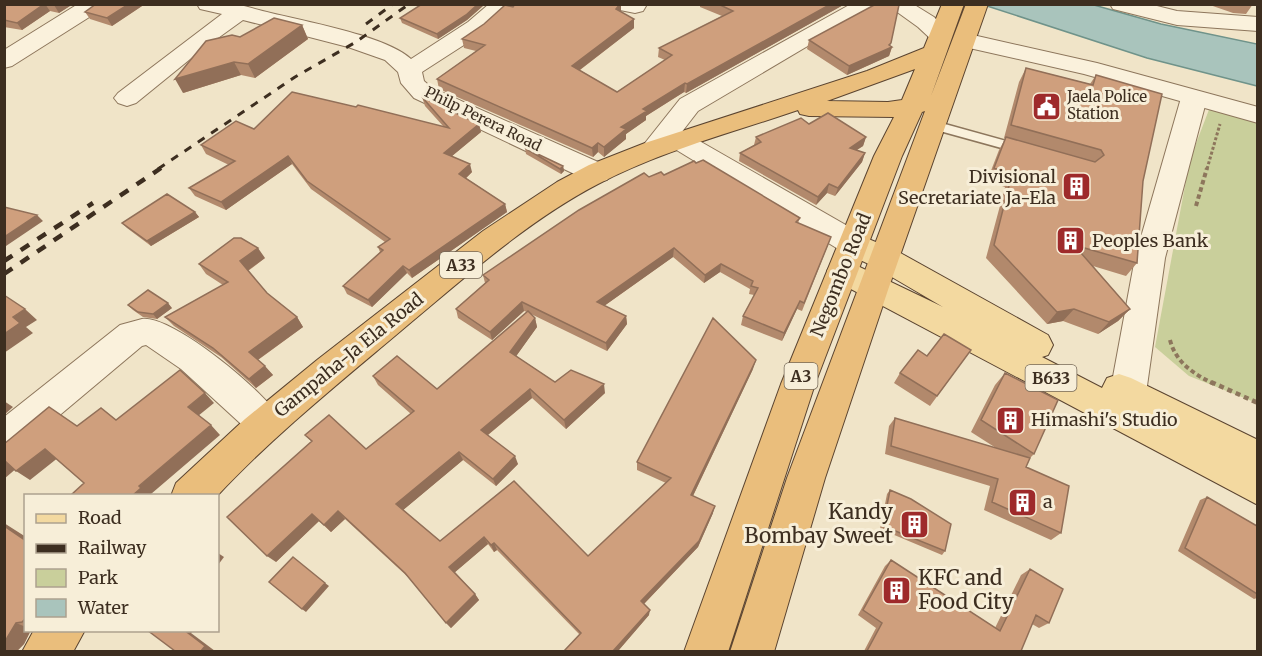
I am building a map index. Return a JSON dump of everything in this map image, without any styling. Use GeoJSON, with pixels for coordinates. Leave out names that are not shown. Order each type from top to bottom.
{"type":"FeatureCollection","features":[{"type":"Feature","properties":{"kind":"highway","name":"Negombo Road"},"geometry":{"type":"LineString","coordinates":[[752,651],[806,478],[863,265],[888,156],[945,90],[953,4]]}},
{"type":"Feature","properties":{"kind":"highway","name":"Negombo Road"},"geometry":{"type":"LineString","coordinates":[[706,651],[798,384],[863,265],[923,116],[950,38],[976,4]]}},
{"type":"Feature","properties":{"kind":"highway","name":"Gampaha-Ja Ela Road"},"geometry":{"type":"LineString","coordinates":[[191,494],[265,423],[468,260],[535,210],[597,173],[729,123],[876,76],[950,38]]}},
{"type":"Feature","properties":{"kind":"highway","name":"Gampaha-Ja Ela Road"},"geometry":{"type":"LineString","coordinates":[[777,109],[827,107],[888,110],[923,116]]}},
{"type":"Feature","properties":{"kind":"highway"},"geometry":{"type":"LineString","coordinates":[[827,107],[849,114],[864,124],[878,137],[888,156]]}},
{"type":"Feature","properties":{"kind":"highway"},"geometry":{"type":"LineString","coordinates":[[44,651],[61,632]]}},
{"type":"Feature","properties":{"kind":"main road","name":"B633"},"geometry":{"type":"LineString","coordinates":[[863,265],[1016,335],[1257,459]]}},
{"type":"Feature","properties":{"kind":"main road","name":"B633"},"geometry":{"type":"LineString","coordinates":[[863,265],[1257,487]]}},
{"type":"Feature","properties":{"kind":"street"},"geometry":{"type":"LineString","coordinates":[[4,61],[94,4]]}},
{"type":"Feature","properties":{"kind":"street"},"geometry":{"type":"LineString","coordinates":[[409,70],[476,27],[503,4]]}},
{"type":"Feature","properties":{"kind":"street"},"geometry":{"type":"LineString","coordinates":[[863,265],[667,145],[689,105],[820,29],[869,4]]}},
{"type":"Feature","properties":{"kind":"street"},"geometry":{"type":"LineString","coordinates":[[897,4],[950,38],[1089,69],[1257,115]]}},
{"type":"Feature","properties":{"kind":"street"},"geometry":{"type":"LineString","coordinates":[[1121,4],[1177,18],[1257,24]]}},
{"type":"Feature","properties":{"kind":"street","name":"Philp Perera Road"},"geometry":{"type":"LineString","coordinates":[[211,5],[356,42],[393,55],[409,70],[412,83],[423,93],[597,173]]}},
{"type":"Feature","properties":{"kind":"street"},"geometry":{"type":"LineString","coordinates":[[127,98],[192,46],[240,12]]}},
{"type":"Feature","properties":{"kind":"street"},"geometry":{"type":"LineString","coordinates":[[1128,393],[1150,258],[1194,98]]}},
{"type":"Feature","properties":{"kind":"street"},"geometry":{"type":"LineString","coordinates":[[4,439],[132,335],[147,331],[159,335],[183,352],[265,423]]}},
{"type":"Feature","properties":{"kind":"lane"},"geometry":{"type":"LineString","coordinates":[[923,116],[1032,153]]}},
{"type":"Feature","properties":{"kind":"path"},"geometry":{"type":"LineString","coordinates":[[1194,212],[1221,120]]}},
{"type":"Feature","properties":{"kind":"path"},"geometry":{"type":"LineString","coordinates":[[1170,334],[1170,344],[1180,363],[1217,385],[1257,403]]}},
{"type":"Feature","properties":{"kind":"green space"},"geometry":{"type":"Polygon","coordinates":[[[1210,107],[1257,119],[1257,403],[1189,376],[1155,347],[1190,159],[1210,107]]]}},
{"type":"Feature","properties":{"kind":"water"},"geometry":{"type":"Polygon","coordinates":[[[984,5],[1094,5],[1161,24],[1257,44],[1257,86],[1147,58],[984,5]]]}},
{"type":"Feature","properties":{"kind":"building"},"geometry":{"type":"Polygon","coordinates":[[[4,4],[44,4],[17,23],[4,20],[4,4]]]}},
{"type":"Feature","properties":{"kind":"building"},"geometry":{"type":"Polygon","coordinates":[[[96,4],[129,4],[107,18],[85,12],[96,4]]]}},
{"type":"Feature","properties":{"kind":"building"},"geometry":{"type":"Polygon","coordinates":[[[422,4],[478,4],[437,34],[400,18],[422,4]]]}},
{"type":"Feature","properties":{"kind":"building"},"geometry":{"type":"Polygon","coordinates":[[[515,4],[620,4],[616,9],[634,19],[572,66],[617,92],[672,55],[659,48],[733,11],[718,4],[831,4],[687,84],[685,83],[643,109],[647,111],[621,127],[626,129],[604,147],[598,143],[592,148],[437,79],[485,45],[462,39],[484,24],[505,5],[513,7],[515,4]]]}},
{"type":"Feature","properties":{"kind":"building"},"geometry":{"type":"Polygon","coordinates":[[[876,4],[899,5],[889,45],[892,47],[849,66],[809,40],[876,4]]]}},
{"type":"Feature","properties":{"kind":"building"},"geometry":{"type":"Polygon","coordinates":[[[274,18],[302,25],[248,64],[234,62],[175,79],[206,41],[232,35],[240,37],[274,18]]]}},
{"type":"Feature","properties":{"kind":"building"},"geometry":{"type":"Polygon","coordinates":[[[1026,68],[1093,85],[1096,75],[1162,94],[1143,181],[1137,263],[1074,245],[1130,309],[1109,322],[1074,309],[1057,312],[994,245],[1012,174],[994,168],[1006,137],[1095,162],[1104,155],[1101,150],[1011,125],[1026,68]]]}},
{"type":"Feature","properties":{"kind":"building"},"geometry":{"type":"Polygon","coordinates":[[[292,92],[356,107],[358,105],[449,128],[422,97],[479,124],[444,153],[470,164],[459,174],[505,204],[409,270],[403,266],[368,300],[343,286],[383,250],[378,247],[390,239],[307,181],[288,156],[221,202],[189,188],[235,161],[201,145],[236,121],[254,129],[292,92]]]}},
{"type":"Feature","properties":{"kind":"building"},"geometry":{"type":"Polygon","coordinates":[[[828,113],[866,137],[850,148],[865,153],[838,188],[829,184],[818,197],[740,153],[761,142],[756,137],[801,118],[809,124],[828,113]]]}},
{"type":"Feature","properties":{"kind":"building"},"geometry":{"type":"Polygon","coordinates":[[[525,148],[563,166],[560,169],[525,148]]]}},
{"type":"Feature","properties":{"kind":"building"},"geometry":{"type":"Polygon","coordinates":[[[703,160],[800,218],[796,222],[831,237],[804,303],[800,301],[784,333],[743,316],[758,288],[751,286],[753,281],[721,264],[705,275],[674,248],[597,302],[626,316],[606,343],[522,302],[490,332],[456,309],[489,280],[483,275],[579,210],[644,173],[649,177],[661,172],[664,175],[694,161],[696,163],[703,160]]]}},
{"type":"Feature","properties":{"kind":"building"},"geometry":{"type":"Polygon","coordinates":[[[167,194],[195,212],[147,241],[122,223],[167,194]]]}},
{"type":"Feature","properties":{"kind":"building"},"geometry":{"type":"Polygon","coordinates":[[[4,207],[37,215],[4,237],[4,207]]]}},
{"type":"Feature","properties":{"kind":"building"},"geometry":{"type":"Polygon","coordinates":[[[234,238],[241,238],[258,248],[240,261],[267,293],[297,317],[249,352],[265,366],[249,379],[213,348],[165,317],[228,282],[199,264],[234,238]]]}},
{"type":"Feature","properties":{"kind":"building"},"geometry":{"type":"Polygon","coordinates":[[[148,290],[168,303],[153,314],[138,312],[128,305],[148,290]]]}},
{"type":"Feature","properties":{"kind":"building"},"geometry":{"type":"Polygon","coordinates":[[[4,295],[25,309],[13,317],[20,323],[4,334],[4,295]]]}},
{"type":"Feature","properties":{"kind":"building"},"geometry":{"type":"Polygon","coordinates":[[[528,311],[535,318],[510,352],[555,382],[571,370],[604,384],[564,420],[530,389],[481,430],[515,456],[493,479],[459,452],[396,504],[440,541],[514,481],[588,556],[671,478],[637,462],[713,318],[756,360],[691,495],[715,506],[699,541],[641,601],[650,610],[613,651],[564,651],[581,633],[494,543],[491,545],[484,537],[449,567],[475,594],[446,623],[405,573],[338,511],[324,525],[312,514],[267,556],[227,517],[312,441],[305,435],[329,415],[366,449],[414,411],[373,376],[397,356],[437,389],[528,311]]]}},
{"type":"Feature","properties":{"kind":"building"},"geometry":{"type":"Polygon","coordinates":[[[944,334],[971,350],[937,396],[900,373],[918,350],[927,356],[944,334]]]}},
{"type":"Feature","properties":{"kind":"building"},"geometry":{"type":"Polygon","coordinates":[[[180,370],[205,393],[188,407],[211,425],[139,486],[141,488],[134,494],[72,494],[84,483],[45,449],[16,471],[4,460],[4,444],[49,407],[77,426],[101,408],[116,420],[180,370]]]}},
{"type":"Feature","properties":{"kind":"building","name":"Himashi's Studio"},"geometry":{"type":"Polygon","coordinates":[[[1005,373],[1058,400],[1034,454],[981,420],[1005,373]]]}},
{"type":"Feature","properties":{"kind":"building"},"geometry":{"type":"Polygon","coordinates":[[[895,418],[1030,458],[1026,467],[1069,486],[1061,533],[992,502],[998,479],[891,446],[895,418]]]}},
{"type":"Feature","properties":{"kind":"building","name":"Kandy Bombay Sweet"},"geometry":{"type":"Polygon","coordinates":[[[890,490],[911,499],[951,524],[945,551],[883,526],[890,490]]]}},
{"type":"Feature","properties":{"kind":"building"},"geometry":{"type":"Polygon","coordinates":[[[1207,497],[1257,526],[1257,594],[1185,548],[1207,497]]]}},
{"type":"Feature","properties":{"kind":"building"},"geometry":{"type":"Polygon","coordinates":[[[4,526],[24,540],[24,620],[16,623],[4,641],[4,526]]]}},
{"type":"Feature","properties":{"kind":"building"},"geometry":{"type":"Polygon","coordinates":[[[293,557],[325,583],[302,609],[269,582],[293,557]]]}},
{"type":"Feature","properties":{"kind":"building","name":"KFC and Food City"},"geometry":{"type":"Polygon","coordinates":[[[891,560],[1000,631],[1030,569],[1063,589],[1049,623],[1036,615],[1021,651],[867,651],[882,623],[863,610],[891,560]]]}},
{"type":"Feature","properties":{"kind":"building"},"geometry":{"type":"Polygon","coordinates":[[[150,632],[187,632],[205,646],[201,651],[175,651],[150,632]]]}},
{"type":"Feature","properties":{"kind":"railway"},"geometry":{"type":"LineString","coordinates":[[366,24],[393,4]]}},
{"type":"Feature","properties":{"kind":"railway"},"geometry":{"type":"LineString","coordinates":[[158,169],[295,77],[356,42],[409,4]]}},
{"type":"Feature","properties":{"kind":"railway"},"geometry":{"type":"LineString","coordinates":[[4,274],[161,168]]}},
{"type":"Feature","properties":{"kind":"railway"},"geometry":{"type":"LineString","coordinates":[[4,261],[93,203]]}},
{"type":"Feature","properties":{"kind":"place","name":"Jaela Police Station"},"geometry":{"type":"Point","coordinates":[1046,106]}},
{"type":"Feature","properties":{"kind":"place","name":"Divisional Secretariate Ja-Ela"},"geometry":{"type":"Point","coordinates":[1077,187]}},
{"type":"Feature","properties":{"kind":"place","name":"Peoples Bank"},"geometry":{"type":"Point","coordinates":[1071,241]}},
{"type":"Feature","properties":{"kind":"place","name":"Himashi's Studio"},"geometry":{"type":"Point","coordinates":[1010,420]}},
{"type":"Feature","properties":{"kind":"place","name":"a"},"geometry":{"type":"Point","coordinates":[1022,502]}},
{"type":"Feature","properties":{"kind":"place","name":"Kandy Bombay Sweet"},"geometry":{"type":"Point","coordinates":[914,524]}},
{"type":"Feature","properties":{"kind":"place","name":"KFC and Food City"},"geometry":{"type":"Point","coordinates":[897,590]}}]}
